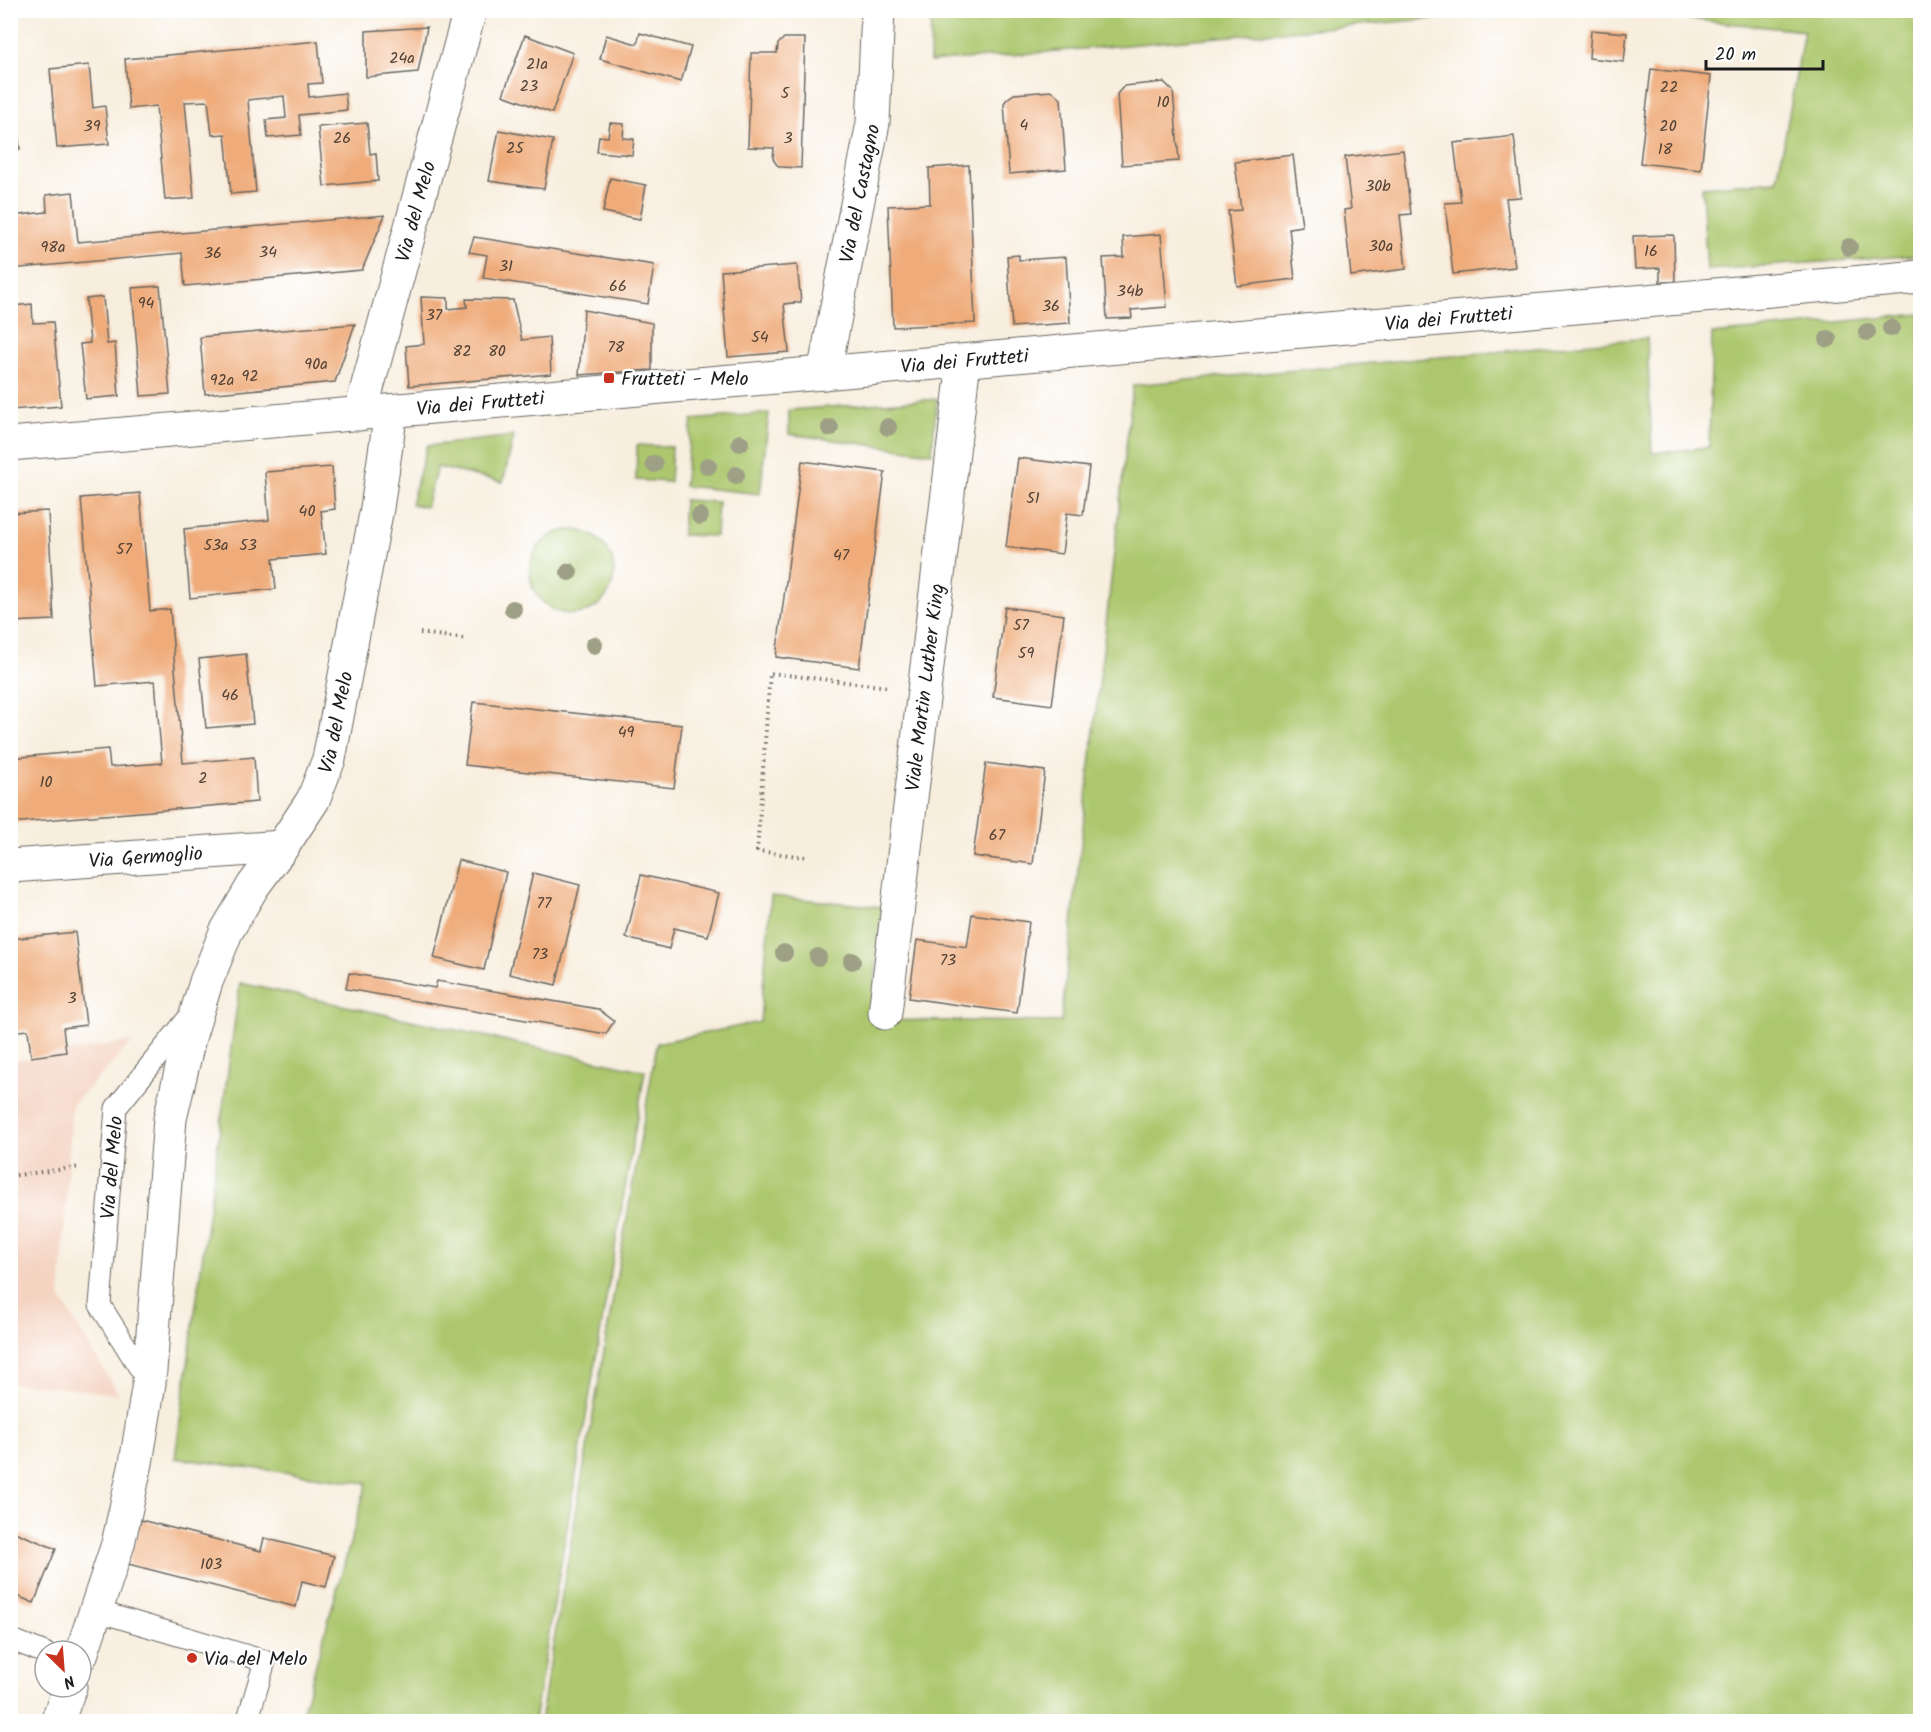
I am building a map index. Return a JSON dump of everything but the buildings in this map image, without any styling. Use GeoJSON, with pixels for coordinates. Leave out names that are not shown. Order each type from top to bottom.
{"type":"FeatureCollection","features":[{"type":"Feature","properties":{"kind":"street","name":"Via del Melo"},"geometry":{"type":"LineString","coordinates":[[87,1639],[118,1544],[136,1463],[149,1383],[170,1119],[189,1038],[226,932],[253,886],[313,800],[329,759],[377,508],[375,412],[470,10]]}},
{"type":"Feature","properties":{"kind":"street","name":"Via del Castagno"},"geometry":{"type":"LineString","coordinates":[[824,373],[873,123],[878,10]]}},
{"type":"Feature","properties":{"kind":"street","name":"Via dei Frutteti"},"geometry":{"type":"LineString","coordinates":[[10,444],[1920,277]]}},
{"type":"Feature","properties":{"kind":"street","name":"Viale Martin Luther King"},"geometry":{"type":"LineString","coordinates":[[885,1013],[964,361]]}},
{"type":"Feature","properties":{"kind":"street","name":"Via Germoglio"},"geometry":{"type":"LineString","coordinates":[[10,866],[282,847]]}},
{"type":"Feature","properties":{"kind":"street"},"geometry":{"type":"LineString","coordinates":[[57,1722],[65,1699]]}},
{"type":"Feature","properties":{"kind":"lane","name":"Via del Melo"},"geometry":{"type":"LineString","coordinates":[[149,1383],[100,1305],[116,1108],[199,1004]]}},
{"type":"Feature","properties":{"kind":"lane"},"geometry":{"type":"LineString","coordinates":[[97,1611],[266,1661],[247,1722]]}},
{"type":"Feature","properties":{"kind":"lane"},"geometry":{"type":"LineString","coordinates":[[10,1640],[33,1649]]}},
{"type":"Feature","properties":{"kind":"path"},"geometry":{"type":"LineString","coordinates":[[420,633],[467,639]]}},
{"type":"Feature","properties":{"kind":"path"},"geometry":{"type":"LineString","coordinates":[[805,857],[757,851],[770,673],[924,691]]}},
{"type":"Feature","properties":{"kind":"path"},"geometry":{"type":"LineString","coordinates":[[10,1176],[111,1162]]}},
{"type":"Feature","properties":{"kind":"shaded area"},"geometry":{"type":"Polygon","coordinates":[[[133,1041],[72,1105],[60,1297],[118,1394],[11,1383],[11,1061],[133,1041]]]}},
{"type":"Feature","properties":{"kind":"green space"},"geometry":{"type":"Polygon","coordinates":[[[931,10],[1522,11],[930,62],[931,10]]]}},
{"type":"Feature","properties":{"kind":"green space"},"geometry":{"type":"Polygon","coordinates":[[[1611,11],[1920,11],[1920,255],[1707,270],[1702,187],[1777,181],[1804,31],[1611,11]]]}},
{"type":"Feature","properties":{"kind":"green space"},"geometry":{"type":"Polygon","coordinates":[[[1920,314],[1920,1721],[540,1722],[657,1043],[760,1022],[771,896],[882,907],[871,1020],[1061,1022],[1133,385],[1647,338],[1652,453],[1709,447],[1712,334],[1920,314]]]}},
{"type":"Feature","properties":{"kind":"green space"},"geometry":{"type":"Polygon","coordinates":[[[937,399],[932,453],[789,434],[789,410],[937,399]]]}},
{"type":"Feature","properties":{"kind":"green space"},"geometry":{"type":"Polygon","coordinates":[[[769,413],[760,494],[684,486],[692,420],[769,413]]]}},
{"type":"Feature","properties":{"kind":"green space"},"geometry":{"type":"Polygon","coordinates":[[[514,436],[503,482],[437,467],[426,507],[411,504],[427,446],[514,436]]]}},
{"type":"Feature","properties":{"kind":"green space"},"geometry":{"type":"Polygon","coordinates":[[[637,445],[672,447],[670,482],[636,480],[637,445]]]}},
{"type":"Feature","properties":{"kind":"green space"},"geometry":{"type":"Polygon","coordinates":[[[684,500],[718,502],[716,536],[682,535],[684,500]]]}},
{"type":"Feature","properties":{"kind":"green space"},"geometry":{"type":"Polygon","coordinates":[[[564,530],[580,530],[596,537],[607,548],[614,564],[611,588],[602,602],[580,614],[564,614],[548,607],[537,596],[530,580],[530,564],[537,548],[548,537],[564,530]]]}},
{"type":"Feature","properties":{"kind":"green space"},"geometry":{"type":"Polygon","coordinates":[[[240,983],[645,1071],[534,1721],[300,1721],[367,1483],[175,1458],[240,983]]]}},
{"type":"Feature","properties":{"kind":"place","name":"Frutteti - Melo"},"geometry":{"type":"Point","coordinates":[609,378]}},
{"type":"Feature","properties":{"kind":"place","name":"Via del Melo"},"geometry":{"type":"Point","coordinates":[192,1658]}}]}
